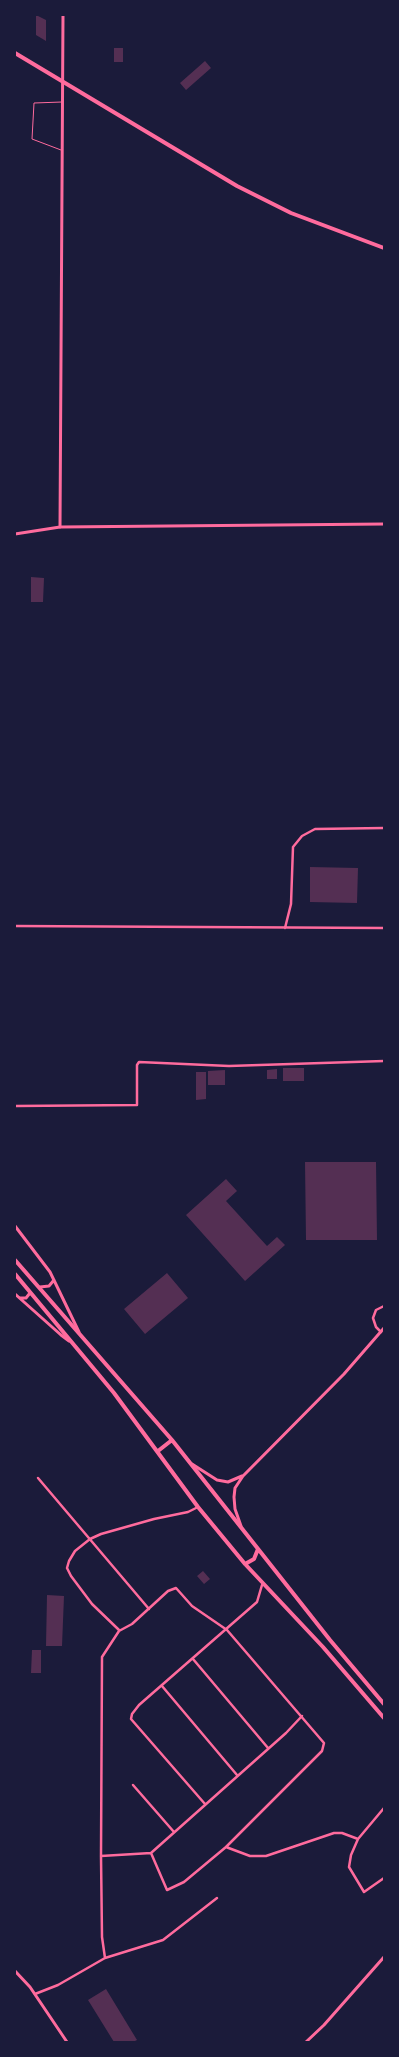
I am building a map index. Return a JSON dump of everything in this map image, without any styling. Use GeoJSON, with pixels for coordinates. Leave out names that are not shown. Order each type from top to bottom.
{"type":"FeatureCollection","features":[{"type":"Feature","properties":{"kind":"main road"},"geometry":{"type":"LineString","coordinates":[[60,527],[63,15]]}},
{"type":"Feature","properties":{"kind":"main road"},"geometry":{"type":"LineString","coordinates":[[15,53],[210,171],[264,200],[291,213],[384,248]]}},
{"type":"Feature","properties":{"kind":"main road"},"geometry":{"type":"LineString","coordinates":[[15,534],[60,527],[384,525]]}},
{"type":"Feature","properties":{"kind":"main road"},"geometry":{"type":"LineString","coordinates":[[15,1226],[54,1279],[81,1336]]}},
{"type":"Feature","properties":{"kind":"main road"},"geometry":{"type":"LineString","coordinates":[[15,1260],[192,1464],[330,1640],[384,1704]]}},
{"type":"Feature","properties":{"kind":"main road"},"geometry":{"type":"LineString","coordinates":[[15,1274],[82,1354],[198,1507],[244,1564],[322,1647],[384,1718]]}},
{"type":"Feature","properties":{"kind":"main road"},"geometry":{"type":"LineString","coordinates":[[38,1287],[49,1286],[54,1279]]}},
{"type":"Feature","properties":{"kind":"main road"},"geometry":{"type":"LineString","coordinates":[[19,1298],[26,1298],[30,1292]]}},
{"type":"Feature","properties":{"kind":"main road"},"geometry":{"type":"LineString","coordinates":[[15,1294],[61,1335],[73,1343]]}},
{"type":"Feature","properties":{"kind":"main road"},"geometry":{"type":"LineString","coordinates":[[241,1526],[235,1508],[234,1497],[235,1488],[243,1476],[344,1374],[383,1330]]}},
{"type":"Feature","properties":{"kind":"main road"},"geometry":{"type":"LineString","coordinates":[[82,1354],[91,1347]]}},
{"type":"Feature","properties":{"kind":"main road"},"geometry":{"type":"LineString","coordinates":[[158,1452],[172,1440]]}},
{"type":"Feature","properties":{"kind":"main road"},"geometry":{"type":"LineString","coordinates":[[192,1464],[209,1476],[228,1482],[243,1476]]}},
{"type":"Feature","properties":{"kind":"main road"},"geometry":{"type":"LineString","coordinates":[[244,1564],[254,1559],[258,1549]]}},
{"type":"Feature","properties":{"kind":"main road"},"geometry":{"type":"LineString","coordinates":[[306,2042],[324,2025],[384,1957]]}},
{"type":"Feature","properties":{"kind":"main road"},"geometry":{"type":"LineString","coordinates":[[15,1971],[24,1979],[35,1994],[67,2042]]}},
{"type":"Feature","properties":{"kind":"street"},"geometry":{"type":"LineString","coordinates":[[285,928],[291,904],[293,847],[302,836],[315,828],[384,828]]}},
{"type":"Feature","properties":{"kind":"street"},"geometry":{"type":"LineString","coordinates":[[15,926],[384,928]]}},
{"type":"Feature","properties":{"kind":"street"},"geometry":{"type":"LineString","coordinates":[[15,1106],[137,1105],[137,1065],[139,1062],[229,1066],[384,1061]]}},
{"type":"Feature","properties":{"kind":"street"},"geometry":{"type":"LineString","coordinates":[[383,1330],[376,1327],[373,1318],[376,1310],[384,1306]]}},
{"type":"Feature","properties":{"kind":"street"},"geometry":{"type":"LineString","coordinates":[[38,1478],[149,1609]]}},
{"type":"Feature","properties":{"kind":"street"},"geometry":{"type":"LineString","coordinates":[[119,1630],[92,1604],[71,1576],[67,1568],[75,1551],[90,1539],[154,1519],[188,1512],[198,1507]]}},
{"type":"Feature","properties":{"kind":"street"},"geometry":{"type":"LineString","coordinates":[[205,1804],[131,1719],[133,1712],[139,1705],[257,1602],[262,1585]]}},
{"type":"Feature","properties":{"kind":"street"},"geometry":{"type":"LineString","coordinates":[[105,1958],[102,1937],[101,1856],[102,1656],[119,1630],[132,1624],[168,1591],[176,1588],[192,1606],[227,1630],[302,1716],[324,1743],[325,1747],[226,1847],[201,1870],[184,1882],[167,1890],[150,1853]]}},
{"type":"Feature","properties":{"kind":"street"},"geometry":{"type":"LineString","coordinates":[[193,1659],[268,1748]]}},
{"type":"Feature","properties":{"kind":"street"},"geometry":{"type":"LineString","coordinates":[[162,1686],[237,1776]]}},
{"type":"Feature","properties":{"kind":"street"},"geometry":{"type":"LineString","coordinates":[[101,1856],[150,1853],[302,1716]]}},
{"type":"Feature","properties":{"kind":"street"},"geometry":{"type":"LineString","coordinates":[[133,1785],[174,1832]]}},
{"type":"Feature","properties":{"kind":"street"},"geometry":{"type":"LineString","coordinates":[[384,1808],[358,1839],[351,1855],[349,1867],[364,1892],[384,1878]]}},
{"type":"Feature","properties":{"kind":"street"},"geometry":{"type":"LineString","coordinates":[[226,1847],[250,1856],[266,1856],[334,1833],[358,1839]]}},
{"type":"Feature","properties":{"kind":"street"},"geometry":{"type":"LineString","coordinates":[[35,1994],[58,1985],[105,1958],[163,1940],[217,1898]]}},
{"type":"Feature","properties":{"kind":"lane"},"geometry":{"type":"LineString","coordinates":[[62,151],[32,139],[34,103],[63,102]]}},
{"type":"Feature","properties":{"kind":"building"},"geometry":{"type":"Polygon","coordinates":[[[36,15],[46,20],[46,41],[36,35],[36,15]]]}},
{"type":"Feature","properties":{"kind":"building"},"geometry":{"type":"Polygon","coordinates":[[[114,48],[123,48],[123,62],[114,62],[114,48]]]}},
{"type":"Feature","properties":{"kind":"building"},"geometry":{"type":"Polygon","coordinates":[[[205,61],[211,68],[186,90],[180,83],[205,61]]]}},
{"type":"Feature","properties":{"kind":"building"},"geometry":{"type":"Polygon","coordinates":[[[31,577],[44,578],[43,602],[31,602],[31,577]]]}},
{"type":"Feature","properties":{"kind":"building"},"geometry":{"type":"Polygon","coordinates":[[[310,867],[358,868],[357,903],[310,902],[310,867]]]}},
{"type":"Feature","properties":{"kind":"building"},"geometry":{"type":"Polygon","coordinates":[[[283,1068],[304,1068],[304,1081],[283,1081],[283,1068]]]}},
{"type":"Feature","properties":{"kind":"building"},"geometry":{"type":"Polygon","coordinates":[[[277,1069],[277,1079],[267,1079],[267,1070],[277,1069]]]}},
{"type":"Feature","properties":{"kind":"building"},"geometry":{"type":"Polygon","coordinates":[[[225,1070],[225,1085],[208,1085],[208,1071],[225,1070]]]}},
{"type":"Feature","properties":{"kind":"building"},"geometry":{"type":"Polygon","coordinates":[[[196,1072],[206,1072],[206,1099],[196,1100],[196,1072]]]}},
{"type":"Feature","properties":{"kind":"building"},"geometry":{"type":"Polygon","coordinates":[[[305,1162],[376,1162],[377,1240],[306,1240],[305,1162]]]}},
{"type":"Feature","properties":{"kind":"building"},"geometry":{"type":"Polygon","coordinates":[[[226,1179],[237,1191],[226,1201],[267,1246],[277,1237],[285,1245],[245,1281],[186,1215],[226,1179]]]}},
{"type":"Feature","properties":{"kind":"building"},"geometry":{"type":"Polygon","coordinates":[[[167,1273],[188,1298],[145,1334],[124,1309],[167,1273]]]}},
{"type":"Feature","properties":{"kind":"building"},"geometry":{"type":"Polygon","coordinates":[[[203,1571],[210,1579],[204,1584],[197,1576],[203,1571]]]}},
{"type":"Feature","properties":{"kind":"building"},"geometry":{"type":"Polygon","coordinates":[[[47,1595],[64,1596],[62,1646],[46,1646],[47,1595]]]}},
{"type":"Feature","properties":{"kind":"building"},"geometry":{"type":"Polygon","coordinates":[[[32,1650],[41,1650],[41,1673],[31,1673],[32,1650]]]}},
{"type":"Feature","properties":{"kind":"building"},"geometry":{"type":"Polygon","coordinates":[[[106,1989],[137,2040],[133,2042],[114,2042],[88,2000],[106,1989]]]}}]}
